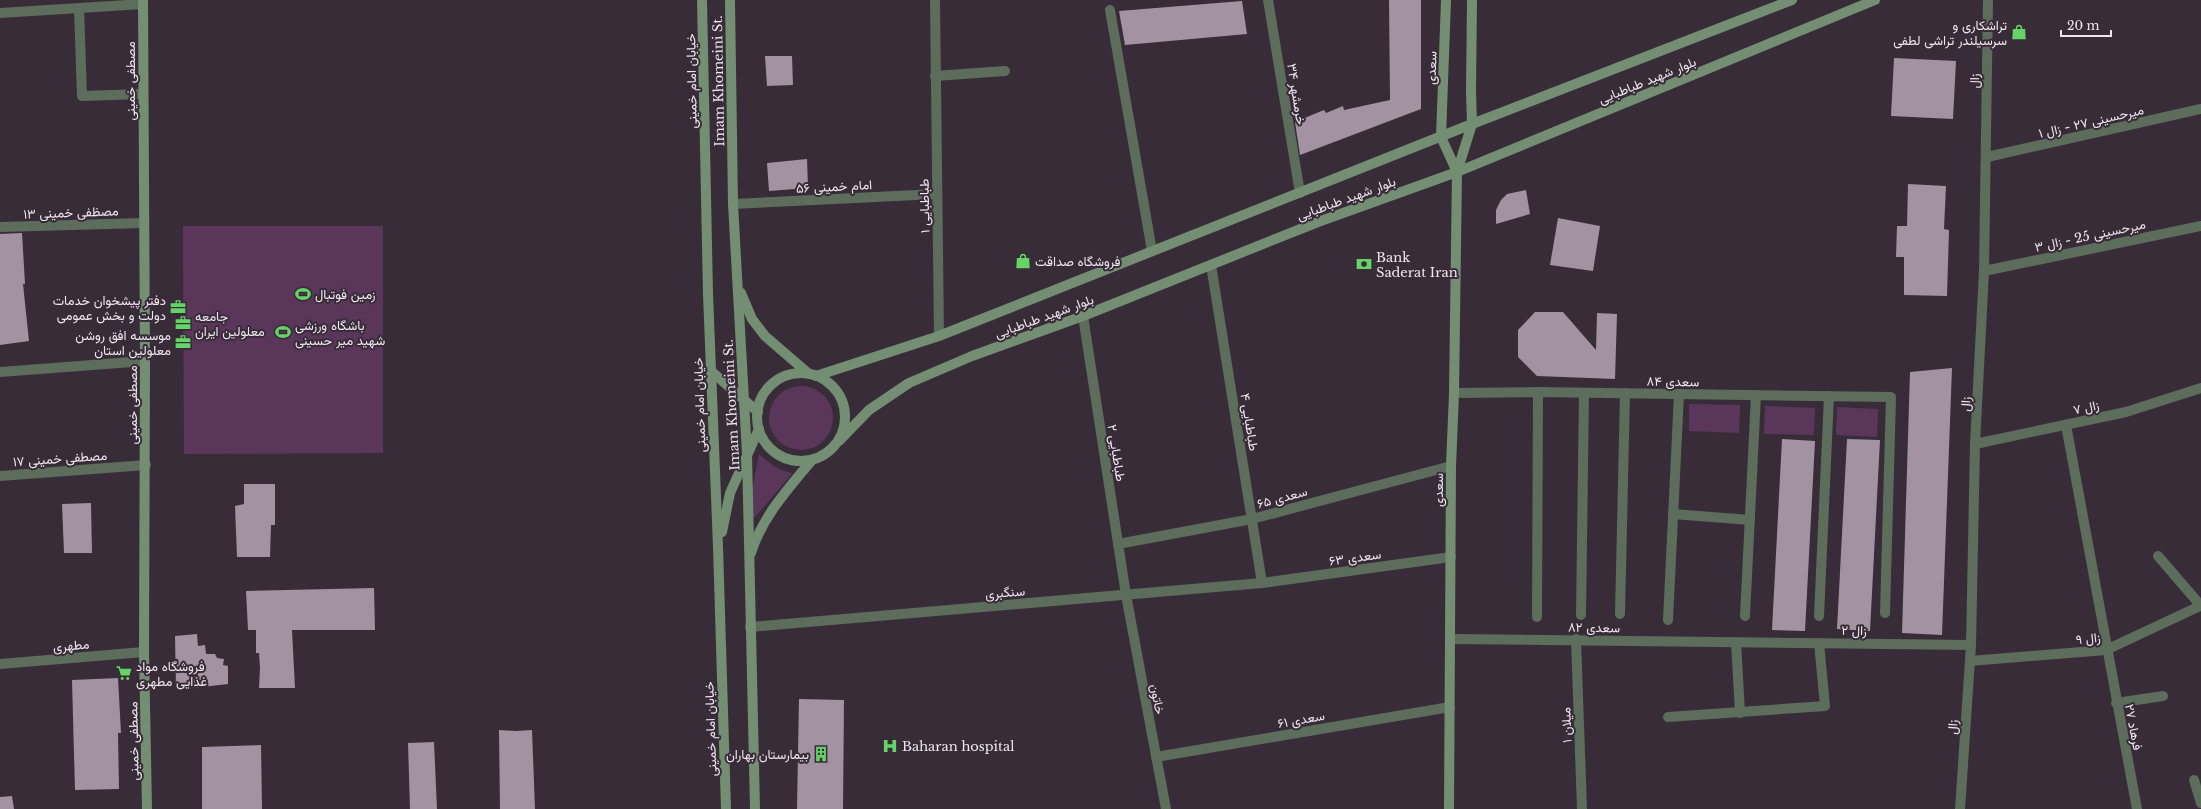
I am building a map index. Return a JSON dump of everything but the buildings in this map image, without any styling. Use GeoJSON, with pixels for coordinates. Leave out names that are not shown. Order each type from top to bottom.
{"type":"FeatureCollection","features":[{"type":"Feature","properties":{"kind":"main road","name":"خیابان امام خمینی"},"geometry":{"type":"LineString","coordinates":[[702,0],[711,371],[726,809]]}},
{"type":"Feature","properties":{"kind":"main road","name":"Imam Khomeini St."},"geometry":{"type":"LineString","coordinates":[[730,0],[733,204],[747,454],[748,563],[755,748],[755,809]]}},
{"type":"Feature","properties":{"kind":"main road","name":"سعدی"},"geometry":{"type":"LineString","coordinates":[[1442,137],[1446,0]]}},
{"type":"Feature","properties":{"kind":"main road"},"geometry":{"type":"LineString","coordinates":[[1457,172],[1472,124],[1472,0]]}},
{"type":"Feature","properties":{"kind":"main road","name":"بلوار شهید طباطبایی"},"geometry":{"type":"LineString","coordinates":[[813,375],[939,336],[1472,124],[1792,0]]}},
{"type":"Feature","properties":{"kind":"main road","name":"بلوار شهید طباطبایی"},"geometry":{"type":"LineString","coordinates":[[839,441],[869,410],[909,383],[972,356],[1083,316],[1318,222],[1457,172],[1875,0]]}},
{"type":"Feature","properties":{"kind":"main road","name":"مصطفی خمینی"},"geometry":{"type":"LineString","coordinates":[[143,2],[146,465],[144,652],[147,809]]}},
{"type":"Feature","properties":{"kind":"main road"},"geometry":{"type":"LineString","coordinates":[[1442,137],[1457,172]]}},
{"type":"Feature","properties":{"kind":"main road","name":"سعدی"},"geometry":{"type":"LineString","coordinates":[[1449,809],[1452,639],[1451,466],[1454,393],[1457,172]]}},
{"type":"Feature","properties":{"kind":"main road"},"geometry":{"type":"LineString","coordinates":[[738,286],[752,319],[765,336],[813,375],[830,384],[840,396],[845,411],[844,426],[839,441],[832,449],[812,460],[781,496],[756,535],[748,563]]}},
{"type":"Feature","properties":{"kind":"main road"},"geometry":{"type":"LineString","coordinates":[[711,371],[758,412]]}},
{"type":"Feature","properties":{"kind":"main road"},"geometry":{"type":"LineString","coordinates":[[812,460],[798,461],[786,458],[774,452],[765,441],[759,429],[758,412],[762,398],[770,387],[781,378],[795,374],[813,375]]}},
{"type":"Feature","properties":{"kind":"main road"},"geometry":{"type":"LineString","coordinates":[[718,547],[730,493],[759,429]]}},
{"type":"Feature","properties":{"kind":"street","name":"طباطبایی ۱"},"geometry":{"type":"LineString","coordinates":[[935,0],[939,336]]}},
{"type":"Feature","properties":{"kind":"street","name":"خرمشهر ۳۴"},"geometry":{"type":"LineString","coordinates":[[1268,0],[1300,193]]}},
{"type":"Feature","properties":{"kind":"street","name":"زال"},"geometry":{"type":"LineString","coordinates":[[1960,809],[1971,645],[1975,444],[1984,270],[1988,0]]}},
{"type":"Feature","properties":{"kind":"street"},"geometry":{"type":"LineString","coordinates":[[0,13],[57,5],[80,8],[143,2]]}},
{"type":"Feature","properties":{"kind":"street"},"geometry":{"type":"LineString","coordinates":[[80,8],[82,96],[143,94]]}},
{"type":"Feature","properties":{"kind":"street"},"geometry":{"type":"LineString","coordinates":[[1110,10],[1152,251]]}},
{"type":"Feature","properties":{"kind":"street"},"geometry":{"type":"LineString","coordinates":[[935,76],[1005,71]]}},
{"type":"Feature","properties":{"kind":"street","name":"میرحسینی ۲۷ - زال ۱"},"geometry":{"type":"LineString","coordinates":[[1986,157],[2201,109]]}},
{"type":"Feature","properties":{"kind":"street","name":"امام خمینی ۵۶"},"geometry":{"type":"LineString","coordinates":[[733,204],[937,194]]}},
{"type":"Feature","properties":{"kind":"street","name":"مصظفی خمینی ۱۳"},"geometry":{"type":"LineString","coordinates":[[0,227],[144,223]]}},
{"type":"Feature","properties":{"kind":"street","name":"میرحسینی 25 - زال ۳"},"geometry":{"type":"LineString","coordinates":[[1984,270],[2201,226]]}},
{"type":"Feature","properties":{"kind":"street","name":"طباطبایی ۴"},"geometry":{"type":"LineString","coordinates":[[1211,265],[1262,583]]}},
{"type":"Feature","properties":{"kind":"street","name":"طباطبایی ۲"},"geometry":{"type":"LineString","coordinates":[[1083,316],[1126,595]]}},
{"type":"Feature","properties":{"kind":"street"},"geometry":{"type":"LineString","coordinates":[[0,372],[145,361]]}},
{"type":"Feature","properties":{"kind":"street","name":"زال ۷"},"geometry":{"type":"LineString","coordinates":[[1975,444],[2126,412],[2201,388]]}},
{"type":"Feature","properties":{"kind":"street"},"geometry":{"type":"LineString","coordinates":[[1537,617],[1538,392]]}},
{"type":"Feature","properties":{"kind":"street","name":"سعدی ۸۴"},"geometry":{"type":"LineString","coordinates":[[1454,393],[1538,392],[1890,397],[1885,613]]}},
{"type":"Feature","properties":{"kind":"street"},"geometry":{"type":"LineString","coordinates":[[1581,615],[1584,393]]}},
{"type":"Feature","properties":{"kind":"street"},"geometry":{"type":"LineString","coordinates":[[1620,614],[1625,393]]}},
{"type":"Feature","properties":{"kind":"street"},"geometry":{"type":"LineString","coordinates":[[1668,620],[1679,394]]}},
{"type":"Feature","properties":{"kind":"street"},"geometry":{"type":"LineString","coordinates":[[1745,616],[1756,395]]}},
{"type":"Feature","properties":{"kind":"street"},"geometry":{"type":"LineString","coordinates":[[1819,616],[1829,396]]}},
{"type":"Feature","properties":{"kind":"street","name":"فرهاد ۲۷"},"geometry":{"type":"LineString","coordinates":[[2066,425],[2106,650],[2137,809]]}},
{"type":"Feature","properties":{"kind":"street","name":"مصطفی خمینی ۱۷"},"geometry":{"type":"LineString","coordinates":[[0,476],[146,465]]}},
{"type":"Feature","properties":{"kind":"street","name":"سعدی ۶۵"},"geometry":{"type":"LineString","coordinates":[[1118,544],[1252,519],[1451,466]]}},
{"type":"Feature","properties":{"kind":"street"},"geometry":{"type":"LineString","coordinates":[[1673,514],[1750,520]]}},
{"type":"Feature","properties":{"kind":"street"},"geometry":{"type":"LineString","coordinates":[[2158,556],[2201,606]]}},
{"type":"Feature","properties":{"kind":"street","name":"سعدی ۶۳"},"geometry":{"type":"LineString","coordinates":[[1262,583],[1451,557]]}},
{"type":"Feature","properties":{"kind":"street","name":"سنگبری"},"geometry":{"type":"LineString","coordinates":[[750,626],[1262,583]]}},
{"type":"Feature","properties":{"kind":"street","name":"خاتون"},"geometry":{"type":"LineString","coordinates":[[1126,595],[1166,809]]}},
{"type":"Feature","properties":{"kind":"street","name":"زال ۹"},"geometry":{"type":"LineString","coordinates":[[1970,661],[2106,650],[2201,606]]}},
{"type":"Feature","properties":{"kind":"street","name":"سعدی ۸۲"},"geometry":{"type":"LineString","coordinates":[[1452,639],[1576,639],[1736,642]]}},
{"type":"Feature","properties":{"kind":"street","name":"میلان ۱"},"geometry":{"type":"LineString","coordinates":[[1576,639],[1582,809]]}},
{"type":"Feature","properties":{"kind":"street"},"geometry":{"type":"LineString","coordinates":[[1736,642],[1740,713]]}},
{"type":"Feature","properties":{"kind":"street","name":"زال ۲"},"geometry":{"type":"LineString","coordinates":[[1736,642],[1971,645]]}},
{"type":"Feature","properties":{"kind":"street"},"geometry":{"type":"LineString","coordinates":[[1668,717],[1825,706],[1819,643]]}},
{"type":"Feature","properties":{"kind":"street","name":"مطهری"},"geometry":{"type":"LineString","coordinates":[[0,664],[144,652]]}},
{"type":"Feature","properties":{"kind":"street"},"geometry":{"type":"LineString","coordinates":[[2116,703],[2163,696]]}},
{"type":"Feature","properties":{"kind":"street","name":"سعدی ۶۱"},"geometry":{"type":"LineString","coordinates":[[1156,757],[1450,707]]}},
{"type":"Feature","properties":{"kind":"street"},"geometry":{"type":"LineString","coordinates":[[2194,780],[2201,803]]}},
{"type":"Feature","properties":{"kind":"shaded area","name":"باشگاه ورزشی شهید میر حسینی"},"geometry":{"type":"Polygon","coordinates":[[[183,226],[383,226],[383,453],[184,454],[183,226]]]}},
{"type":"Feature","properties":{"kind":"shaded area"},"geometry":{"type":"Polygon","coordinates":[[[795,386],[807,386],[824,395],[831,406],[833,418],[831,430],[824,441],[807,450],[795,450],[783,445],[774,436],[769,424],[769,412],[774,400],[783,391],[795,386]]]}},
{"type":"Feature","properties":{"kind":"shaded area"},"geometry":{"type":"Polygon","coordinates":[[[1689,404],[1740,405],[1739,433],[1689,431],[1689,404]]]}},
{"type":"Feature","properties":{"kind":"shaded area"},"geometry":{"type":"Polygon","coordinates":[[[1765,406],[1815,408],[1814,435],[1764,434],[1765,406]]]}},
{"type":"Feature","properties":{"kind":"shaded area"},"geometry":{"type":"Polygon","coordinates":[[[1837,407],[1878,409],[1877,437],[1836,435],[1837,407]]]}},
{"type":"Feature","properties":{"kind":"shaded area"},"geometry":{"type":"Polygon","coordinates":[[[759,454],[778,469],[793,473],[755,517],[749,515],[759,454]]]}},
{"type":"Feature","properties":{"kind":"place","name":"تراشکاری و سرسیلندر تراشی لطفی"},"geometry":{"type":"Point","coordinates":[2019,32]}},
{"type":"Feature","properties":{"kind":"place","name":"فروشگاه صداقت"},"geometry":{"type":"Point","coordinates":[1023,261]}},
{"type":"Feature","properties":{"kind":"place","name":"Bank Saderat Iran"},"geometry":{"type":"Point","coordinates":[1364,264]}},
{"type":"Feature","properties":{"kind":"place","name":"زمین فوتبال"},"geometry":{"type":"Point","coordinates":[303,294]}},
{"type":"Feature","properties":{"kind":"place","name":"دفتر پیشخوان خدمات دولت و بخش عمومی"},"geometry":{"type":"Point","coordinates":[178,307]}},
{"type":"Feature","properties":{"kind":"place","name":"جامعه معلولین ایران"},"geometry":{"type":"Point","coordinates":[183,323]}},
{"type":"Feature","properties":{"kind":"place","name":"باشگاه ورزشی شهید میر حسینی"},"geometry":{"type":"Point","coordinates":[283,332]}},
{"type":"Feature","properties":{"kind":"place","name":"موسسه افق روشن معلولین استان"},"geometry":{"type":"Point","coordinates":[183,342]}},
{"type":"Feature","properties":{"kind":"place","name":"فروشگاه مواد غذایی مطهری"},"geometry":{"type":"Point","coordinates":[124,673]}},
{"type":"Feature","properties":{"kind":"place","name":"Baharan hospital"},"geometry":{"type":"Point","coordinates":[890,746]}},
{"type":"Feature","properties":{"kind":"place","name":"بیمارستان بهاران"},"geometry":{"type":"Point","coordinates":[821,754]}}]}
